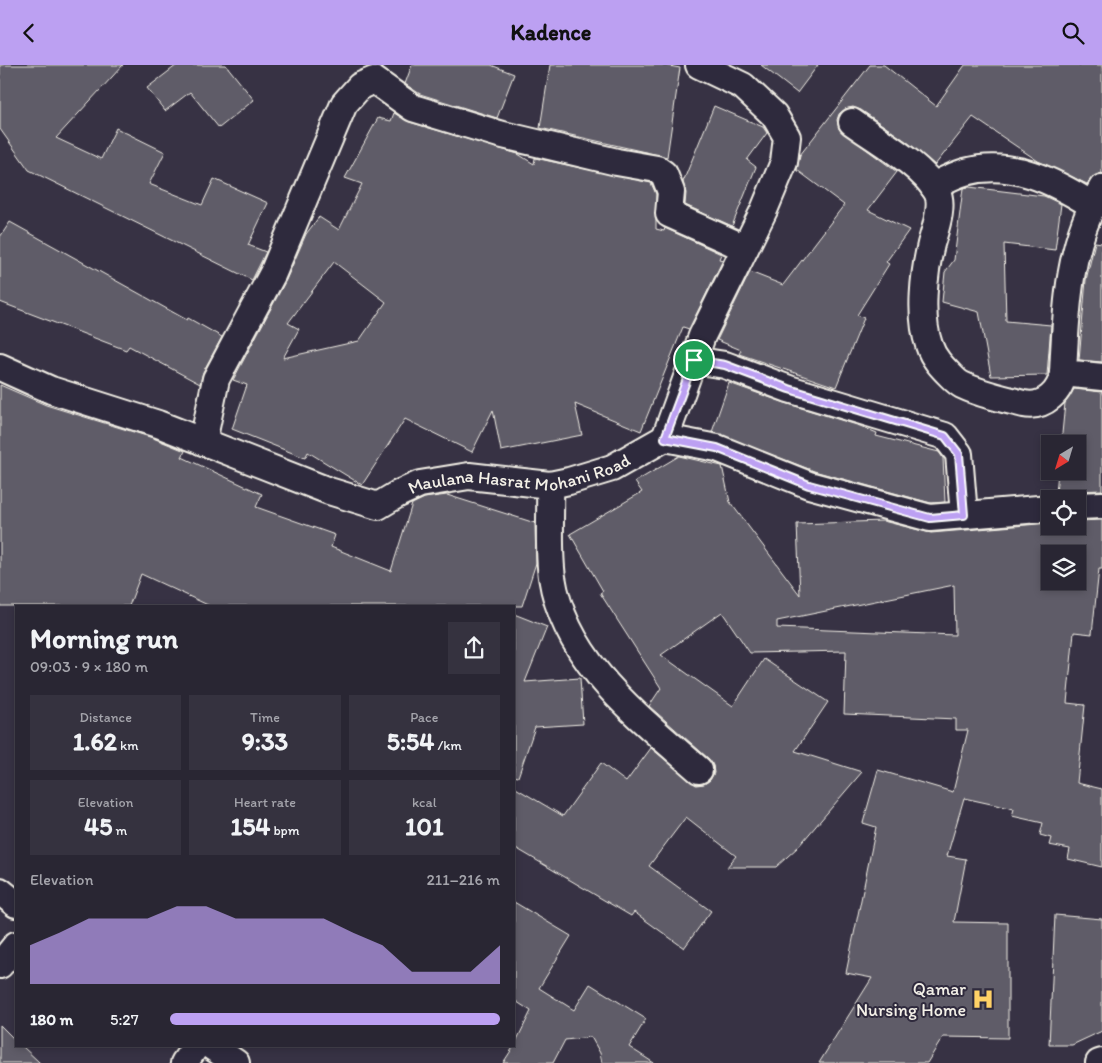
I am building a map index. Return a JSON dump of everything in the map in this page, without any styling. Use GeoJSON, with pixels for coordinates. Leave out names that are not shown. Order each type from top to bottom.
{"type":"FeatureCollection","features":[{"type":"Feature","properties":{"kind":"street"},"geometry":{"type":"LineString","coordinates":[[699,65],[743,86],[774,115],[787,137],[784,162],[702,336],[665,438],[717,448],[809,485],[930,518],[1041,509]]}},
{"type":"Feature","properties":{"kind":"street"},"geometry":{"type":"LineString","coordinates":[[203,442],[216,379],[273,273],[344,104],[360,86],[374,80],[414,108],[499,134],[617,162],[657,169],[664,174],[671,192],[669,214],[745,248]]}},
{"type":"Feature","properties":{"kind":"street"},"geometry":{"type":"LineString","coordinates":[[852,122],[906,160],[933,186],[939,200],[925,269],[924,313],[928,345],[940,365],[960,385],[1000,399],[1028,405],[1041,403],[1052,397],[1062,384],[1068,298],[1076,247],[1097,196],[1028,173],[998,167],[964,171],[933,186]]}},
{"type":"Feature","properties":{"kind":"street"},"geometry":{"type":"LineString","coordinates":[[694,360],[725,365],[789,389],[945,436],[959,454],[964,515]]}},
{"type":"Feature","properties":{"kind":"street","name":"Maulana Hasrat Mohani Road"},"geometry":{"type":"LineString","coordinates":[[0,367],[51,390],[158,424],[329,491],[378,506],[420,484],[469,476],[550,485],[612,467],[665,438]]}},
{"type":"Feature","properties":{"kind":"street"},"geometry":{"type":"LineString","coordinates":[[1063,373],[1102,377]]}},
{"type":"Feature","properties":{"kind":"street"},"geometry":{"type":"LineString","coordinates":[[550,485],[552,577],[568,630],[596,673],[646,724],[699,770]]}},
{"type":"Feature","properties":{"kind":"street"},"geometry":{"type":"LineString","coordinates":[[1086,506],[1102,505]]}},
{"type":"Feature","properties":{"kind":"street"},"geometry":{"type":"LineString","coordinates":[[0,891],[15,903]]}},
{"type":"Feature","properties":{"kind":"street"},"geometry":{"type":"LineString","coordinates":[[0,965],[15,946]]}},
{"type":"Feature","properties":{"kind":"street"},"geometry":{"type":"LineString","coordinates":[[184,1063],[195,1047]]}},
{"type":"Feature","properties":{"kind":"street"},"geometry":{"type":"LineString","coordinates":[[212,1047],[236,1063]]}},
{"type":"Feature","properties":{"kind":"building"},"geometry":{"type":"Polygon","coordinates":[[[0,65],[123,65],[56,138],[101,159],[116,128],[165,152],[149,184],[202,205],[214,179],[268,203],[248,245],[266,252],[252,280],[29,170],[0,129],[0,65]]]}},
{"type":"Feature","properties":{"kind":"building"},"geometry":{"type":"Polygon","coordinates":[[[177,65],[226,65],[254,100],[219,128],[190,92],[165,111],[147,88],[177,65]]]}},
{"type":"Feature","properties":{"kind":"building"},"geometry":{"type":"Polygon","coordinates":[[[412,65],[491,65],[514,74],[497,118],[420,94],[405,84],[412,65]]]}},
{"type":"Feature","properties":{"kind":"building"},"geometry":{"type":"Polygon","coordinates":[[[550,65],[664,65],[680,68],[667,157],[540,128],[550,65]]]}},
{"type":"Feature","properties":{"kind":"building"},"geometry":{"type":"Polygon","coordinates":[[[761,65],[818,65],[797,93],[761,65]]]}},
{"type":"Feature","properties":{"kind":"building"},"geometry":{"type":"Polygon","coordinates":[[[870,65],[884,65],[936,106],[965,65],[1102,65],[1102,173],[1094,176],[1087,184],[1038,161],[973,117],[935,165],[907,142],[861,110],[853,107],[845,109],[839,114],[837,120],[839,129],[897,172],[868,210],[909,230],[886,262],[889,264],[857,315],[864,318],[836,387],[739,354],[741,350],[717,340],[750,272],[783,285],[844,205],[797,170],[800,155],[870,65]]]}},
{"type":"Feature","properties":{"kind":"building"},"geometry":{"type":"Polygon","coordinates":[[[714,106],[763,127],[767,133],[747,160],[756,167],[732,226],[685,205],[686,193],[683,182],[714,106]]]}},
{"type":"Feature","properties":{"kind":"building"},"geometry":{"type":"Polygon","coordinates":[[[394,113],[409,122],[518,154],[534,164],[535,158],[651,183],[656,194],[656,229],[664,231],[665,228],[721,254],[719,259],[723,260],[689,329],[683,327],[641,431],[575,404],[582,435],[501,451],[493,410],[472,452],[405,419],[362,485],[308,452],[305,458],[232,429],[247,385],[233,380],[286,280],[306,234],[319,217],[339,230],[362,184],[345,178],[378,118],[391,121],[394,113]],[[334,262],[288,323],[299,329],[283,358],[359,341],[386,302],[334,262]]]}},
{"type":"Feature","properties":{"kind":"building"},"geometry":{"type":"Polygon","coordinates":[[[969,187],[1044,196],[1061,204],[1055,250],[1004,244],[1006,321],[1051,325],[1047,375],[991,376],[979,312],[942,302],[945,272],[954,260],[963,188],[969,187]]]}},
{"type":"Feature","properties":{"kind":"building"},"geometry":{"type":"Polygon","coordinates":[[[10,222],[187,320],[188,318],[222,337],[203,372],[200,384],[129,346],[126,350],[0,302],[0,237],[10,222]]]}},
{"type":"Feature","properties":{"kind":"building"},"geometry":{"type":"Polygon","coordinates":[[[1095,242],[1102,243],[1102,362],[1079,360],[1086,280],[1095,242]]]}},
{"type":"Feature","properties":{"kind":"building"},"geometry":{"type":"Polygon","coordinates":[[[729,383],[785,403],[860,426],[877,433],[876,436],[939,452],[943,458],[945,502],[931,503],[814,471],[712,432],[729,383]]]}},
{"type":"Feature","properties":{"kind":"building"},"geometry":{"type":"Polygon","coordinates":[[[0,385],[46,405],[153,438],[185,451],[182,457],[262,494],[256,507],[335,535],[331,547],[391,571],[412,504],[424,498],[447,495],[535,523],[536,563],[522,606],[208,605],[141,574],[129,605],[0,606],[0,385]]]}},
{"type":"Feature","properties":{"kind":"building"},"geometry":{"type":"Polygon","coordinates":[[[1074,389],[1102,392],[1102,490],[1056,490],[1057,480],[1086,480],[1086,435],[1062,435],[1065,403],[1074,389]]]}},
{"type":"Feature","properties":{"kind":"building"},"geometry":{"type":"Polygon","coordinates":[[[679,456],[722,466],[730,502],[800,595],[797,524],[883,521],[931,533],[1041,524],[1041,535],[1086,535],[1086,521],[1102,520],[1102,569],[1099,569],[1092,634],[1074,632],[1067,703],[1085,705],[1077,783],[1102,789],[1102,867],[1068,859],[1070,849],[1049,845],[1051,838],[1040,835],[1043,823],[1012,816],[1014,809],[964,798],[947,856],[966,859],[954,922],[1008,923],[1008,1038],[943,1037],[927,1063],[819,1063],[872,978],[846,973],[876,827],[863,823],[878,770],[953,792],[968,730],[956,730],[956,719],[844,714],[846,651],[750,653],[722,612],[661,655],[733,706],[764,659],[828,702],[795,751],[862,772],[798,847],[776,867],[727,867],[736,856],[686,817],[649,866],[711,911],[684,948],[634,912],[631,916],[515,848],[515,788],[563,816],[601,763],[626,782],[651,748],[696,785],[704,784],[710,780],[714,773],[709,759],[649,706],[661,688],[600,593],[603,591],[570,534],[642,492],[635,482],[679,456]],[[954,585],[777,621],[777,628],[955,635],[954,585]]]}},
{"type":"Feature","properties":{"kind":"building"},"geometry":{"type":"Polygon","coordinates":[[[515,614],[547,627],[525,682],[580,678],[583,724],[535,727],[518,777],[515,776],[515,614]]]}},
{"type":"Feature","properties":{"kind":"building"},"geometry":{"type":"Polygon","coordinates":[[[515,903],[571,936],[539,988],[574,1010],[590,984],[646,1019],[629,1047],[654,1063],[602,1063],[600,1053],[591,1037],[565,1040],[553,1063],[503,1063],[515,1047],[531,1011],[515,1001],[515,903]]]}},
{"type":"Feature","properties":{"kind":"building"},"geometry":{"type":"Polygon","coordinates":[[[1055,915],[1102,919],[1102,1031],[1072,1045],[1049,1045],[1055,915]]]}},
{"type":"Feature","properties":{"kind":"building"},"geometry":{"type":"Polygon","coordinates":[[[0,1025],[15,1040],[15,1047],[23,1047],[40,1063],[0,1063],[0,1025]]]}},
{"type":"Feature","properties":{"kind":"place","name":"Qamar Nursing Home"},"geometry":{"type":"Point","coordinates":[983,999]}},
{"type":"Feature","properties":{"kind":"route"},"geometry":{"type":"LineString","coordinates":[[694,360],[725,365],[789,389],[945,436],[959,454],[964,515],[930,518],[809,485],[717,448],[665,438],[694,360]]}}]}
